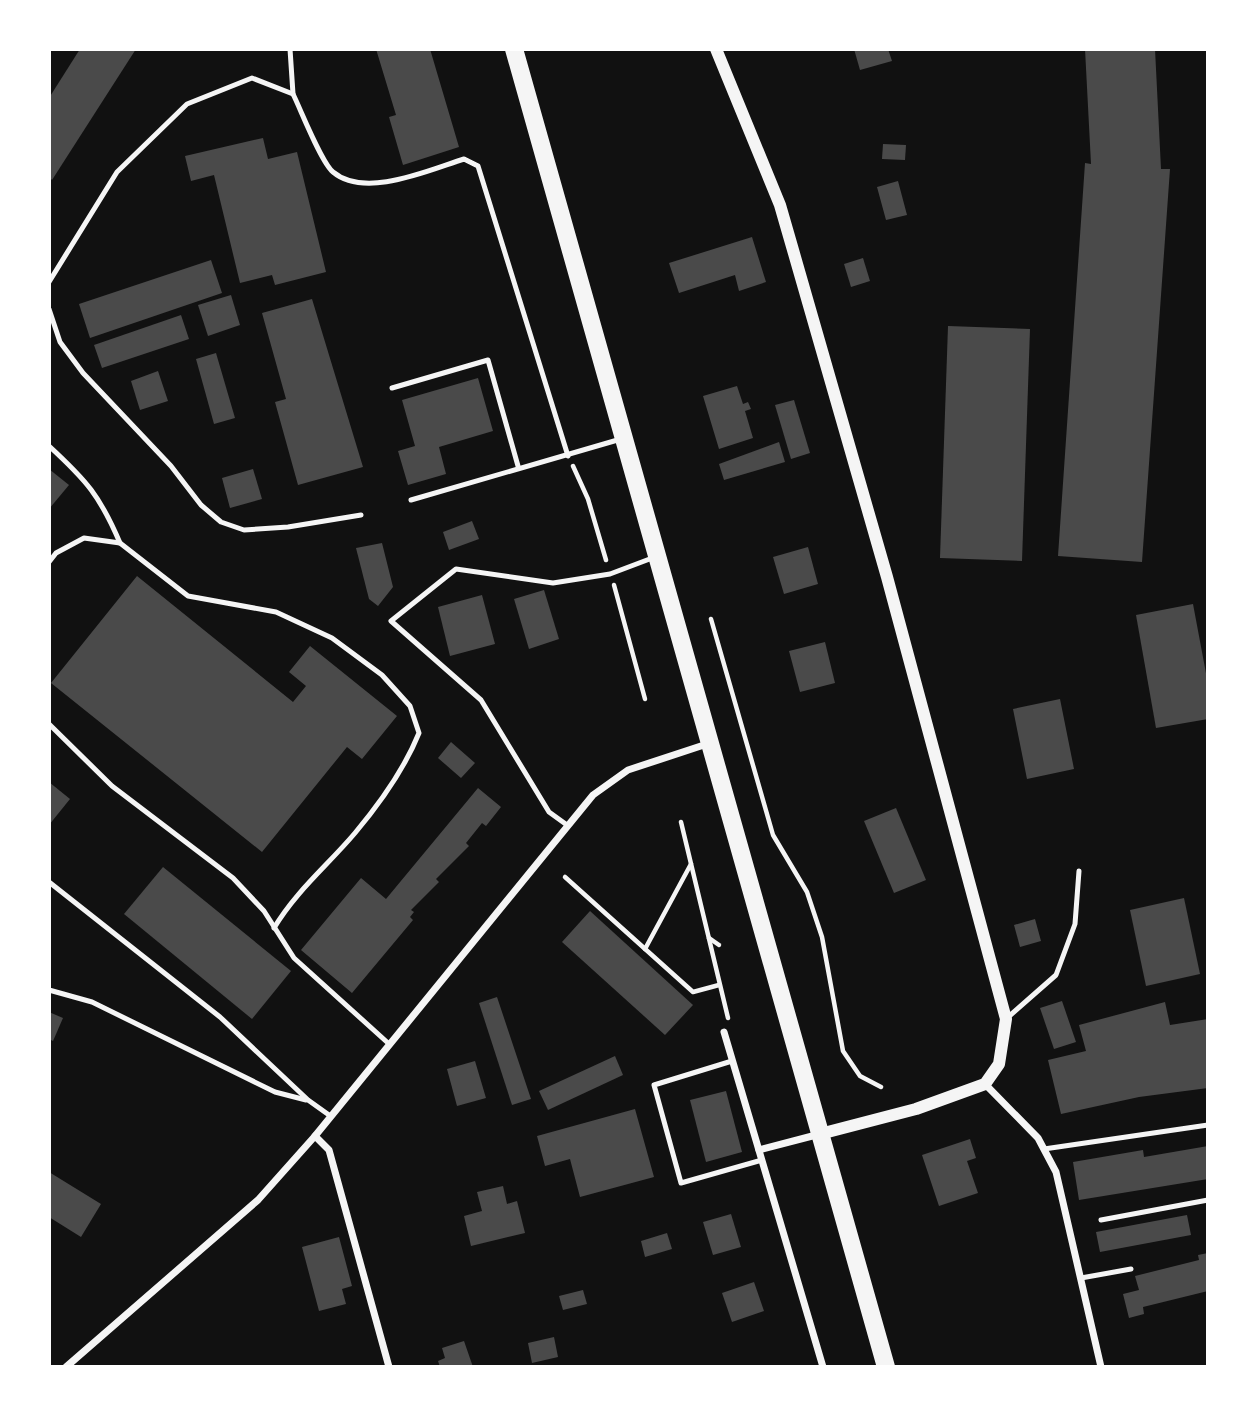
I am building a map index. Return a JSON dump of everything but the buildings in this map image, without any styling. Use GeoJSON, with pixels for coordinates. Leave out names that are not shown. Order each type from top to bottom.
{"type":"FeatureCollection","features":[{"type":"Feature","properties":{"kind":"main road"},"geometry":{"type":"LineString","coordinates":[[514,49],[886,1367]]}},
{"type":"Feature","properties":{"kind":"street"},"geometry":{"type":"LineString","coordinates":[[716,49],[780,205],[887,577],[1006,1019],[999,1064],[985,1084],[916,1109],[759,1150]]}},
{"type":"Feature","properties":{"kind":"street"},"geometry":{"type":"LineString","coordinates":[[66,1367],[258,1200],[315,1136],[329,1115],[593,794],[628,770],[710,743]]}},
{"type":"Feature","properties":{"kind":"street"},"geometry":{"type":"LineString","coordinates":[[724,1032],[823,1367]]}},
{"type":"Feature","properties":{"kind":"street"},"geometry":{"type":"LineString","coordinates":[[985,1084],[1038,1138],[1056,1172],[1101,1367]]}},
{"type":"Feature","properties":{"kind":"street"},"geometry":{"type":"LineString","coordinates":[[315,1136],[329,1150],[389,1367]]}},
{"type":"Feature","properties":{"kind":"lane"},"geometry":{"type":"LineString","coordinates":[[290,49],[293,94],[332,172],[358,184],[392,181],[464,159],[478,166],[568,456]]}},
{"type":"Feature","properties":{"kind":"lane"},"geometry":{"type":"LineString","coordinates":[[49,282],[117,172],[187,104],[252,78],[293,94]]}},
{"type":"Feature","properties":{"kind":"lane"},"geometry":{"type":"LineString","coordinates":[[49,309],[60,342],[83,373],[171,466],[201,505],[221,522],[244,530],[288,527],[361,515]]}},
{"type":"Feature","properties":{"kind":"lane"},"geometry":{"type":"LineString","coordinates":[[392,388],[488,359],[518,467]]}},
{"type":"Feature","properties":{"kind":"lane"},"geometry":{"type":"LineString","coordinates":[[411,500],[624,438]]}},
{"type":"Feature","properties":{"kind":"lane"},"geometry":{"type":"LineString","coordinates":[[49,446],[80,474],[103,503],[120,543],[188,596],[276,612],[332,638],[382,675],[410,706],[419,733],[406,765],[354,834],[284,911],[274,928]]}},
{"type":"Feature","properties":{"kind":"lane"},"geometry":{"type":"LineString","coordinates":[[49,562],[56,553],[84,538],[120,543]]}},
{"type":"Feature","properties":{"kind":"lane"},"geometry":{"type":"LineString","coordinates":[[567,825],[549,812],[481,700],[391,621],[456,569],[553,583],[610,574],[658,556]]}},
{"type":"Feature","properties":{"kind":"lane"},"geometry":{"type":"LineString","coordinates":[[49,724],[112,786],[233,878],[264,911],[294,958],[388,1043]]}},
{"type":"Feature","properties":{"kind":"lane"},"geometry":{"type":"LineString","coordinates":[[1006,1019],[1056,975],[1075,924],[1079,871]]}},
{"type":"Feature","properties":{"kind":"lane"},"geometry":{"type":"LineString","coordinates":[[49,882],[220,1017],[308,1101],[329,1115]]}},
{"type":"Feature","properties":{"kind":"lane"},"geometry":{"type":"LineString","coordinates":[[49,990],[92,1002],[275,1092],[308,1101]]}},
{"type":"Feature","properties":{"kind":"lane"},"geometry":{"type":"LineString","coordinates":[[732,1061],[654,1086],[681,1183],[762,1160]]}},
{"type":"Feature","properties":{"kind":"lane"},"geometry":{"type":"LineString","coordinates":[[1044,1149],[1208,1125]]}},
{"type":"Feature","properties":{"kind":"lane"},"geometry":{"type":"LineString","coordinates":[[1101,1220],[1208,1200]]}},
{"type":"Feature","properties":{"kind":"lane"},"geometry":{"type":"LineString","coordinates":[[1081,1278],[1131,1269]]}},
{"type":"Feature","properties":{"kind":"path"},"geometry":{"type":"LineString","coordinates":[[568,456],[588,499]]}},
{"type":"Feature","properties":{"kind":"path"},"geometry":{"type":"LineString","coordinates":[[711,619],[773,835],[807,892],[825,949],[843,1051],[860,1076],[881,1087]]}},
{"type":"Feature","properties":{"kind":"path"},"geometry":{"type":"LineString","coordinates":[[642,682],[645,699]]}},
{"type":"Feature","properties":{"kind":"path"},"geometry":{"type":"LineString","coordinates":[[681,822],[728,1020],[724,1032]]}},
{"type":"Feature","properties":{"kind":"path"},"geometry":{"type":"LineString","coordinates":[[645,949],[691,863]]}},
{"type":"Feature","properties":{"kind":"path"},"geometry":{"type":"LineString","coordinates":[[565,877],[693,992],[719,985]]}},
{"type":"Feature","properties":{"kind":"path"},"geometry":{"type":"LineString","coordinates":[[709,938],[719,945]]}},
{"type":"Feature","properties":{"kind":"path"},"geometry":{"type":"LineString","coordinates":[[815,950],[825,949]]}}]}
